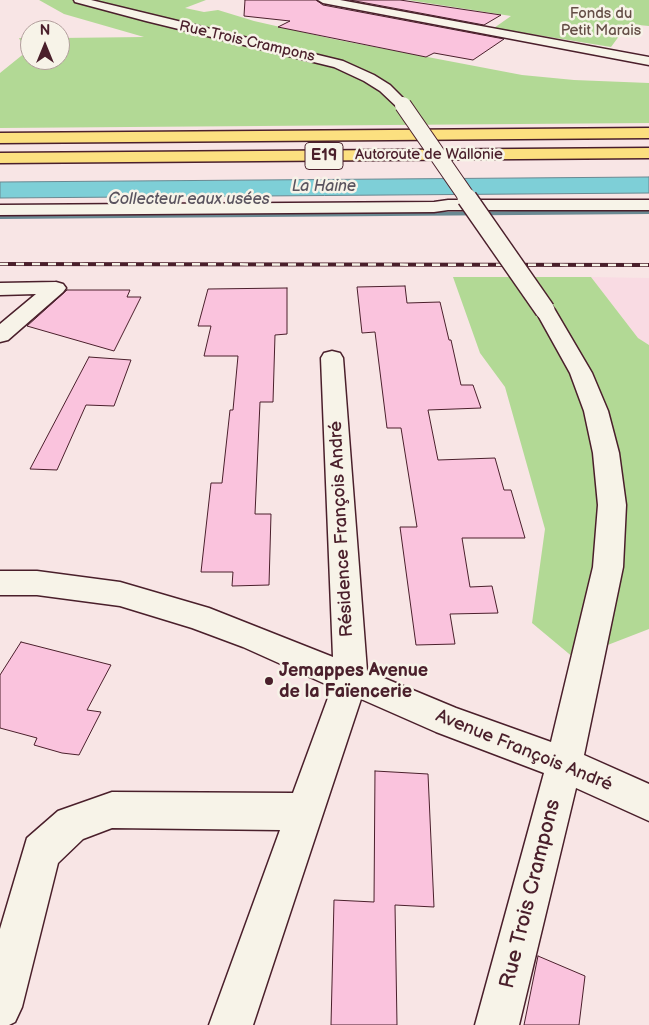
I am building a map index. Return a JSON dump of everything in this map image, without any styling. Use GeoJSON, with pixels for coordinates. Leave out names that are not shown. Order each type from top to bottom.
{"type":"FeatureCollection","features":[{"type":"Feature","properties":{"kind":"highway","name":"Autoroute de Wallonie"},"geometry":{"type":"LineString","coordinates":[[0,138],[649,133]]}},
{"type":"Feature","properties":{"kind":"highway","name":"Autoroute de Wallonie"},"geometry":{"type":"LineString","coordinates":[[0,158],[649,153]]}},
{"type":"Feature","properties":{"kind":"street","name":"Rue Trois Crampons"},"geometry":{"type":"LineString","coordinates":[[79,0],[338,64],[386,88],[403,105],[545,310],[580,373],[596,411],[606,453],[612,505],[608,567],[564,764],[497,1025]]}},
{"type":"Feature","properties":{"kind":"street"},"geometry":{"type":"LineString","coordinates":[[323,0],[649,61]]}},
{"type":"Feature","properties":{"kind":"street"},"geometry":{"type":"LineString","coordinates":[[0,210],[424,207],[448,205],[649,206]]}},
{"type":"Feature","properties":{"kind":"street"},"geometry":{"type":"LineString","coordinates":[[0,289],[56,288],[0,336]]}},
{"type":"Feature","properties":{"kind":"street","name":"Résidence François André"},"geometry":{"type":"LineString","coordinates":[[231,1025],[352,681],[332,358]]}},
{"type":"Feature","properties":{"kind":"street","name":"Avenue François André"},"geometry":{"type":"LineString","coordinates":[[0,583],[37,583],[120,594],[198,617],[448,721],[564,764],[648,800]]}},
{"type":"Feature","properties":{"kind":"street"},"geometry":{"type":"LineString","coordinates":[[0,1007],[41,852],[71,824],[112,810],[306,812]]}},
{"type":"Feature","properties":{"kind":"shaded area"},"geometry":{"type":"Polygon","coordinates":[[[591,277],[649,278],[649,345],[638,338],[591,277]]]}},
{"type":"Feature","properties":{"kind":"green space"},"geometry":{"type":"Polygon","coordinates":[[[39,0],[206,0],[185,8],[204,12],[218,10],[254,21],[333,39],[522,75],[574,80],[649,83],[649,123],[0,128],[0,73],[20,57],[20,70],[70,70],[70,38],[144,37],[64,14],[39,0]]]}},
{"type":"Feature","properties":{"kind":"green space","name":"Fonds du Petit Marais"},"geometry":{"type":"Polygon","coordinates":[[[408,0],[649,0],[649,26],[628,24],[611,47],[494,28],[511,16],[408,0]]]}},
{"type":"Feature","properties":{"kind":"green space"},"geometry":{"type":"Polygon","coordinates":[[[453,277],[591,277],[638,338],[649,345],[649,629],[574,658],[532,623],[545,529],[505,387],[480,353],[453,277]]]}},
{"type":"Feature","properties":{"kind":"water","name":"La Haine"},"geometry":{"type":"Polygon","coordinates":[[[649,177],[649,193],[0,198],[0,182],[649,177]]]}},
{"type":"Feature","properties":{"kind":"building"},"geometry":{"type":"Polygon","coordinates":[[[245,0],[316,0],[323,5],[504,39],[473,60],[434,53],[426,57],[278,27],[290,21],[244,16],[245,0]]]}},
{"type":"Feature","properties":{"kind":"building"},"geometry":{"type":"Polygon","coordinates":[[[350,0],[400,0],[501,15],[484,25],[350,0]]]}},
{"type":"Feature","properties":{"kind":"building"},"geometry":{"type":"Polygon","coordinates":[[[405,286],[407,303],[440,302],[461,385],[473,385],[481,408],[428,410],[438,460],[495,458],[504,490],[511,490],[525,538],[462,538],[470,587],[492,586],[498,613],[450,614],[455,644],[416,645],[400,527],[417,527],[401,428],[387,428],[375,332],[362,333],[357,287],[405,286]]]}},
{"type":"Feature","properties":{"kind":"building"},"geometry":{"type":"Polygon","coordinates":[[[287,288],[287,334],[275,335],[273,402],[260,402],[255,514],[271,514],[269,585],[232,586],[233,572],[201,572],[211,483],[222,483],[230,410],[233,410],[238,356],[204,356],[211,326],[198,326],[208,289],[287,288]]]}},
{"type":"Feature","properties":{"kind":"building"},"geometry":{"type":"Polygon","coordinates":[[[67,290],[130,290],[127,297],[141,297],[114,351],[27,326],[67,290]]]}},
{"type":"Feature","properties":{"kind":"building"},"geometry":{"type":"Polygon","coordinates":[[[89,357],[131,360],[114,406],[86,405],[57,470],[30,469],[89,357]]]}},
{"type":"Feature","properties":{"kind":"building"},"geometry":{"type":"Polygon","coordinates":[[[21,642],[111,665],[87,710],[101,712],[79,755],[62,753],[34,745],[37,738],[0,728],[0,675],[21,642]]]}},
{"type":"Feature","properties":{"kind":"building"},"geometry":{"type":"Polygon","coordinates":[[[375,771],[428,774],[434,907],[395,905],[397,1025],[331,1025],[334,900],[374,902],[375,771]]]}},
{"type":"Feature","properties":{"kind":"building"},"geometry":{"type":"Polygon","coordinates":[[[538,956],[585,976],[579,1025],[524,1025],[538,956]]]}},
{"type":"Feature","properties":{"kind":"waterway","name":"Collecteur eaux usées"},"geometry":{"type":"LineString","coordinates":[[0,217],[649,212]]}},
{"type":"Feature","properties":{"kind":"railway"},"geometry":{"type":"LineString","coordinates":[[0,264],[649,265]]}},
{"type":"Feature","properties":{"kind":"place","name":"Jemappes Avenue de la Faïencerie"},"geometry":{"type":"Point","coordinates":[269,681]}}]}
